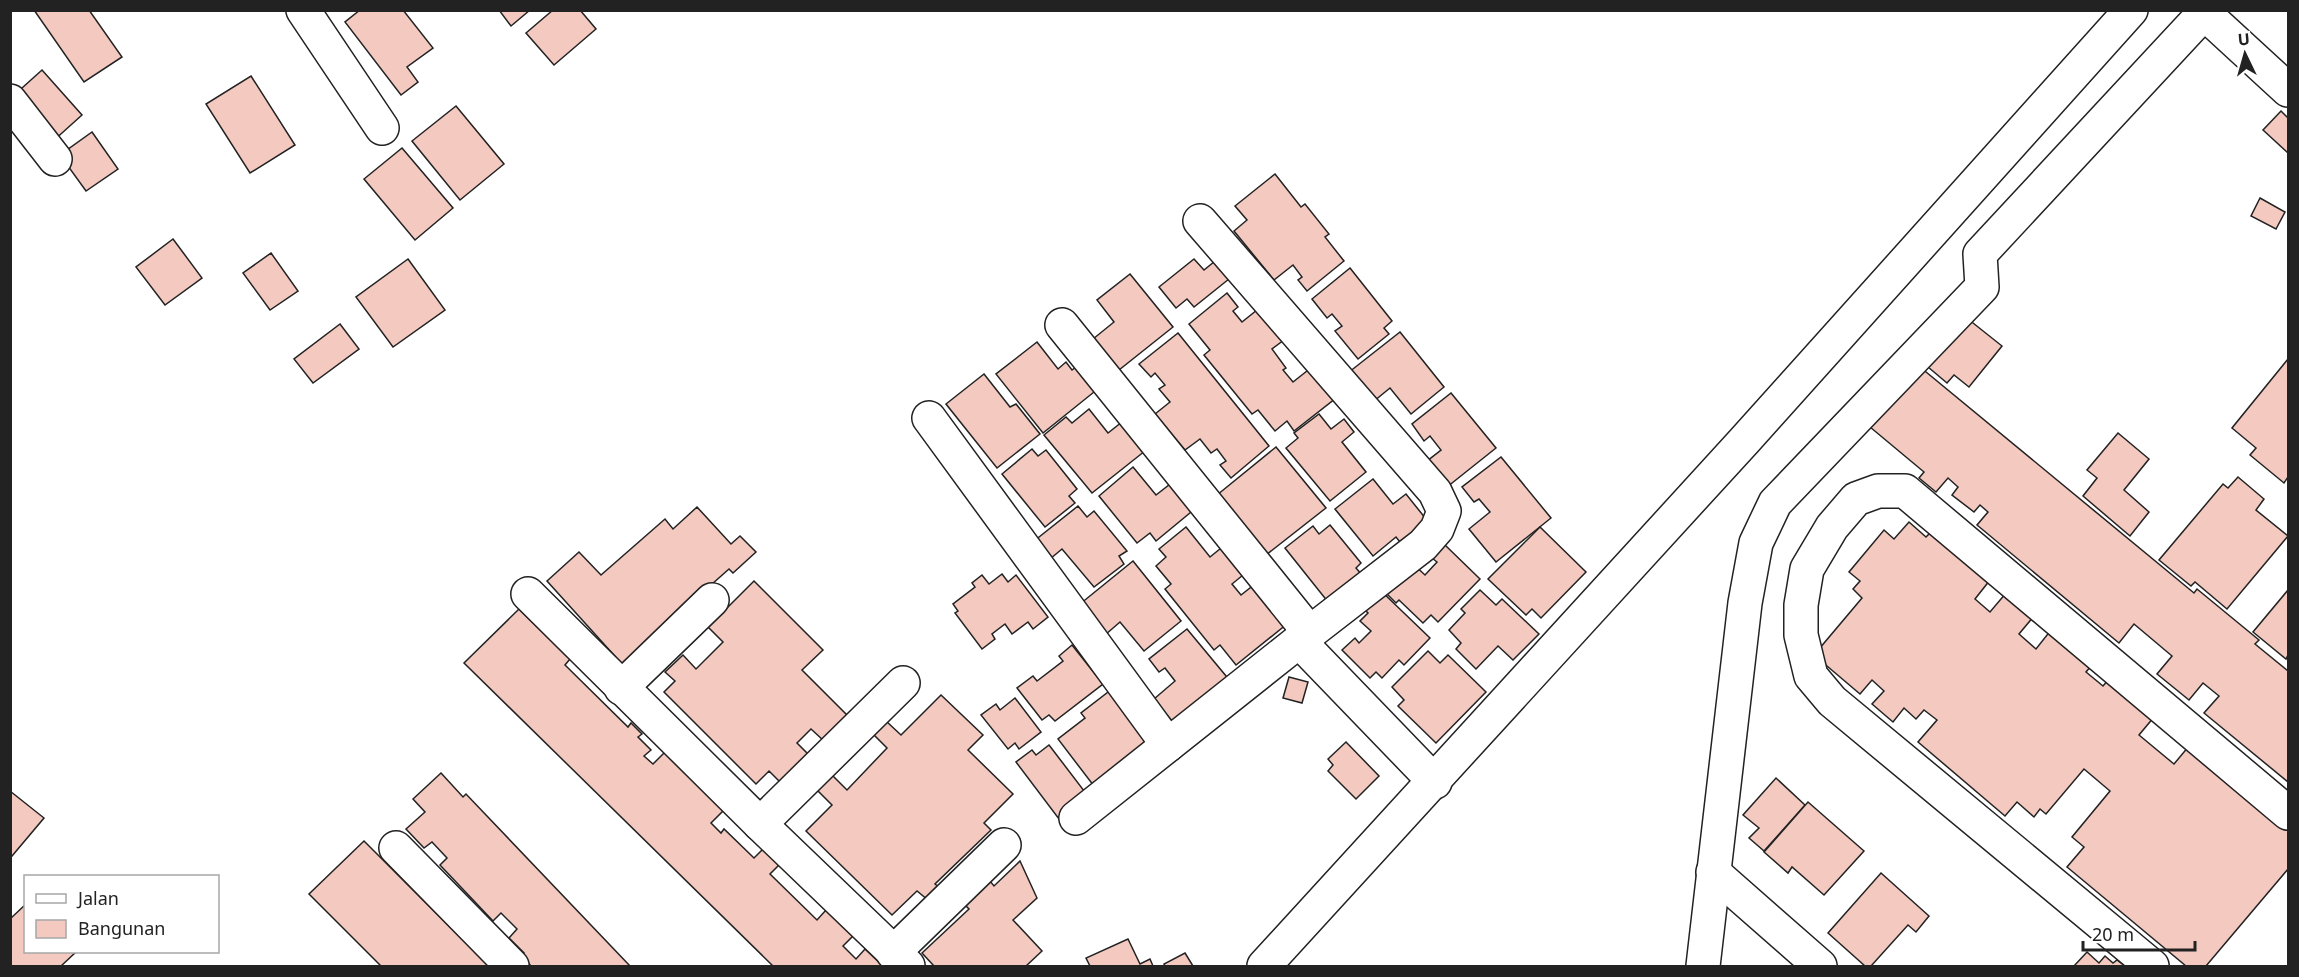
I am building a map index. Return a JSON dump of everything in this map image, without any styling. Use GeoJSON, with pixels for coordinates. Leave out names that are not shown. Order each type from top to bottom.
{"type":"FeatureCollection","features":[{"type":"Feature","properties":{"kind":"street"},"geometry":{"type":"LineString","coordinates":[[303,10],[382,128]]}},
{"type":"Feature","properties":{"kind":"street"},"geometry":{"type":"LineString","coordinates":[[1264,966],[1435,782],[2131,10]]}},
{"type":"Feature","properties":{"kind":"street"},"geometry":{"type":"LineString","coordinates":[[1703,966],[1744,603],[1756,543],[1775,503],[1982,287],[1980,254],[2202,12],[2289,90]]}},
{"type":"Feature","properties":{"kind":"street"},"geometry":{"type":"LineString","coordinates":[[10,100],[55,159]]}},
{"type":"Feature","properties":{"kind":"street"},"geometry":{"type":"LineString","coordinates":[[1076,818],[1304,637],[1424,546],[1437,529],[1444,511],[1435,492],[1200,221]]}},
{"type":"Feature","properties":{"kind":"street"},"geometry":{"type":"LineString","coordinates":[[1062,325],[1304,637],[1435,782]]}},
{"type":"Feature","properties":{"kind":"street"},"geometry":{"type":"LineString","coordinates":[[929,418],[1168,745]]}},
{"type":"Feature","properties":{"kind":"street"},"geometry":{"type":"LineString","coordinates":[[2152,966],[1832,701],[1811,676],[1801,635],[1801,604],[1807,569],[1832,527],[1856,500],[1878,491],[1905,492],[2289,813]]}},
{"type":"Feature","properties":{"kind":"street"},"geometry":{"type":"LineString","coordinates":[[528,594],[900,960],[1004,845]]}},
{"type":"Feature","properties":{"kind":"street"},"geometry":{"type":"LineString","coordinates":[[621,688],[712,600]]}},
{"type":"Feature","properties":{"kind":"street"},"geometry":{"type":"LineString","coordinates":[[760,824],[903,682]]}},
{"type":"Feature","properties":{"kind":"street"},"geometry":{"type":"LineString","coordinates":[[396,848],[512,966]]}},
{"type":"Feature","properties":{"kind":"street"},"geometry":{"type":"LineString","coordinates":[[1713,872],[1820,966]]}},
{"type":"Feature","properties":{"kind":"building"},"geometry":{"type":"Polygon","coordinates":[[[34,10],[89,10],[122,57],[84,82],[34,10]]]}},
{"type":"Feature","properties":{"kind":"building"},"geometry":{"type":"Polygon","coordinates":[[[360,10],[403,10],[433,48],[407,67],[418,82],[401,95],[345,22],[360,10]]]}},
{"type":"Feature","properties":{"kind":"building"},"geometry":{"type":"Polygon","coordinates":[[[499,10],[530,10],[511,26],[499,10]]]}},
{"type":"Feature","properties":{"kind":"building"},"geometry":{"type":"Polygon","coordinates":[[[553,10],[580,10],[596,29],[554,65],[526,33],[553,10]]]}},
{"type":"Feature","properties":{"kind":"building"},"geometry":{"type":"Polygon","coordinates":[[[42,70],[82,115],[52,142],[12,97],[42,70]]]}},
{"type":"Feature","properties":{"kind":"building"},"geometry":{"type":"Polygon","coordinates":[[[251,76],[295,145],[250,173],[206,104],[251,76]]]}},
{"type":"Feature","properties":{"kind":"building"},"geometry":{"type":"Polygon","coordinates":[[[456,106],[504,164],[460,200],[412,141],[456,106]]]}},
{"type":"Feature","properties":{"kind":"building"},"geometry":{"type":"Polygon","coordinates":[[[2281,111],[2288,118],[2288,153],[2263,130],[2281,111]]]}},
{"type":"Feature","properties":{"kind":"building"},"geometry":{"type":"Polygon","coordinates":[[[92,132],[118,169],[86,191],[60,155],[92,132]]]}},
{"type":"Feature","properties":{"kind":"building"},"geometry":{"type":"Polygon","coordinates":[[[402,148],[453,208],[415,240],[364,179],[402,148]]]}},
{"type":"Feature","properties":{"kind":"building"},"geometry":{"type":"Polygon","coordinates":[[[1275,174],[1301,207],[1305,204],[1329,234],[1325,237],[1344,261],[1307,291],[1298,280],[1302,277],[1293,265],[1274,280],[1234,231],[1247,220],[1235,206],[1275,174]]]}},
{"type":"Feature","properties":{"kind":"building"},"geometry":{"type":"Polygon","coordinates":[[[2260,198],[2285,212],[2276,229],[2251,216],[2260,198]]]}},
{"type":"Feature","properties":{"kind":"building"},"geometry":{"type":"Polygon","coordinates":[[[173,239],[202,278],[165,305],[136,267],[173,239]]]}},
{"type":"Feature","properties":{"kind":"building"},"geometry":{"type":"Polygon","coordinates":[[[271,253],[298,291],[270,310],[243,273],[271,253]]]}},
{"type":"Feature","properties":{"kind":"building"},"geometry":{"type":"Polygon","coordinates":[[[1220,257],[1234,275],[1194,307],[1187,299],[1176,308],[1159,287],[1194,259],[1204,270],[1220,257]]]}},
{"type":"Feature","properties":{"kind":"building"},"geometry":{"type":"Polygon","coordinates":[[[408,259],[445,310],[393,347],[356,297],[408,259]]]}},
{"type":"Feature","properties":{"kind":"building"},"geometry":{"type":"Polygon","coordinates":[[[1350,268],[1392,321],[1384,328],[1389,334],[1358,359],[1335,331],[1342,326],[1332,314],[1327,318],[1312,299],[1350,268]]]}},
{"type":"Feature","properties":{"kind":"building"},"geometry":{"type":"Polygon","coordinates":[[[1130,274],[1173,327],[1119,370],[1093,339],[1114,322],[1097,300],[1130,274]]]}},
{"type":"Feature","properties":{"kind":"building"},"geometry":{"type":"Polygon","coordinates":[[[1227,293],[1238,307],[1233,311],[1242,322],[1262,306],[1288,337],[1272,349],[1286,368],[1283,370],[1293,382],[1312,367],[1336,398],[1294,431],[1287,421],[1275,431],[1258,410],[1252,414],[1204,355],[1210,350],[1189,324],[1227,293]]]}},
{"type":"Feature","properties":{"kind":"building"},"geometry":{"type":"Polygon","coordinates":[[[1968,319],[2002,346],[1969,387],[1954,375],[1947,383],[1928,367],[1968,319]]]}},
{"type":"Feature","properties":{"kind":"building"},"geometry":{"type":"Polygon","coordinates":[[[340,324],[359,349],[313,383],[294,359],[340,324]]]}},
{"type":"Feature","properties":{"kind":"building"},"geometry":{"type":"Polygon","coordinates":[[[1400,332],[1444,387],[1411,414],[1390,388],[1368,406],[1344,376],[1400,332]]]}},
{"type":"Feature","properties":{"kind":"building"},"geometry":{"type":"Polygon","coordinates":[[[1178,333],[1269,446],[1231,478],[1220,465],[1226,461],[1217,449],[1211,453],[1200,439],[1185,450],[1155,414],[1170,402],[1159,389],[1165,385],[1155,373],[1151,377],[1139,364],[1178,333]]]}},
{"type":"Feature","properties":{"kind":"building"},"geometry":{"type":"Polygon","coordinates":[[[1037,342],[1058,369],[1066,362],[1072,370],[1080,364],[1099,388],[1043,433],[996,374],[1037,342]]]}},
{"type":"Feature","properties":{"kind":"building"},"geometry":{"type":"Polygon","coordinates":[[[2288,359],[2288,477],[2284,483],[2250,455],[2256,448],[2232,428],[2288,359]]]}},
{"type":"Feature","properties":{"kind":"building"},"geometry":{"type":"Polygon","coordinates":[[[1920,367],[2194,593],[2197,589],[2259,640],[2255,644],[2288,671],[2288,782],[2204,713],[2219,696],[2203,683],[2189,700],[2157,674],[2172,656],[2134,624],[2119,643],[1977,525],[1988,512],[1980,505],[1974,512],[1952,495],[1958,487],[1948,478],[1936,492],[1919,478],[1924,472],[1870,427],[1920,367]]]}},
{"type":"Feature","properties":{"kind":"building"},"geometry":{"type":"Polygon","coordinates":[[[984,374],[1010,407],[1016,404],[1040,434],[997,468],[946,404],[984,374]]]}},
{"type":"Feature","properties":{"kind":"building"},"geometry":{"type":"Polygon","coordinates":[[[1451,393],[1496,448],[1442,491],[1422,465],[1441,450],[1430,436],[1424,441],[1412,424],[1451,393]]]}},
{"type":"Feature","properties":{"kind":"building"},"geometry":{"type":"Polygon","coordinates":[[[1089,409],[1108,433],[1127,418],[1150,447],[1092,493],[1044,435],[1066,417],[1072,423],[1089,409]]]}},
{"type":"Feature","properties":{"kind":"building"},"geometry":{"type":"Polygon","coordinates":[[[1319,414],[1331,429],[1344,419],[1354,432],[1342,442],[1366,472],[1330,501],[1286,448],[1298,438],[1294,433],[1319,414]]]}},
{"type":"Feature","properties":{"kind":"building"},"geometry":{"type":"Polygon","coordinates":[[[2118,433],[2149,459],[2124,490],[2149,512],[2130,536],[2083,496],[2097,478],[2087,470],[2118,433]]]}},
{"type":"Feature","properties":{"kind":"building"},"geometry":{"type":"Polygon","coordinates":[[[1276,447],[1326,508],[1266,555],[1217,495],[1276,447]]]}},
{"type":"Feature","properties":{"kind":"building"},"geometry":{"type":"Polygon","coordinates":[[[1032,449],[1038,456],[1046,450],[1077,489],[1069,496],[1075,503],[1045,527],[1002,474],[1032,449]]]}},
{"type":"Feature","properties":{"kind":"building"},"geometry":{"type":"Polygon","coordinates":[[[1501,457],[1551,518],[1496,562],[1469,529],[1490,512],[1479,499],[1474,502],[1462,487],[1501,457]]]}},
{"type":"Feature","properties":{"kind":"building"},"geometry":{"type":"Polygon","coordinates":[[[1133,467],[1156,495],[1174,481],[1196,508],[1156,541],[1150,533],[1137,543],[1099,496],[1133,467]]]}},
{"type":"Feature","properties":{"kind":"building"},"geometry":{"type":"Polygon","coordinates":[[[2238,477],[2264,499],[2256,510],[2288,536],[2227,609],[2195,582],[2191,586],[2159,560],[2223,484],[2228,488],[2238,477]]]}},
{"type":"Feature","properties":{"kind":"building"},"geometry":{"type":"Polygon","coordinates":[[[1373,479],[1393,504],[1406,494],[1430,524],[1400,542],[1396,537],[1373,556],[1335,509],[1373,479]]]}},
{"type":"Feature","properties":{"kind":"building"},"geometry":{"type":"Polygon","coordinates":[[[1078,506],[1087,517],[1094,511],[1127,551],[1119,556],[1124,564],[1094,587],[1062,549],[1044,564],[1029,545],[1078,506]]]}},
{"type":"Feature","properties":{"kind":"building"},"geometry":{"type":"Polygon","coordinates":[[[697,507],[731,544],[740,536],[756,552],[733,573],[729,569],[622,664],[547,581],[579,552],[601,575],[665,519],[673,529],[697,507]]]}},
{"type":"Feature","properties":{"kind":"building"},"geometry":{"type":"Polygon","coordinates":[[[1909,522],[1926,537],[1932,531],[1990,580],[1975,599],[1990,612],[2006,593],[2034,616],[2019,634],[2036,649],[2051,630],[2092,665],[2086,672],[2103,686],[2109,679],[2154,717],[2139,735],[2174,764],[2189,746],[2288,829],[2288,869],[2206,966],[2186,966],[2067,867],[2084,847],[2072,837],[2110,791],[2084,769],[2046,814],[2040,809],[2034,817],[2017,802],[2005,816],[1918,742],[1937,720],[1924,710],[1916,719],[1904,708],[1893,722],[1872,704],[1884,691],[1872,680],[1860,694],[1814,655],[1862,598],[1853,589],[1860,581],[1849,572],[1884,530],[1894,539],[1909,522]]]}},
{"type":"Feature","properties":{"kind":"building"},"geometry":{"type":"Polygon","coordinates":[[[1330,525],[1361,563],[1356,568],[1362,575],[1328,602],[1285,548],[1313,526],[1319,534],[1330,525]]]}},
{"type":"Feature","properties":{"kind":"building"},"geometry":{"type":"Polygon","coordinates":[[[1186,527],[1210,557],[1226,544],[1248,571],[1232,584],[1241,595],[1255,584],[1287,624],[1236,665],[1220,645],[1214,650],[1165,589],[1171,584],[1156,566],[1166,557],[1159,549],[1186,527]]]}},
{"type":"Feature","properties":{"kind":"building"},"geometry":{"type":"Polygon","coordinates":[[[1540,527],[1586,572],[1541,618],[1532,609],[1526,615],[1488,579],[1540,527]]]}},
{"type":"Feature","properties":{"kind":"building"},"geometry":{"type":"Polygon","coordinates":[[[1445,545],[1480,579],[1438,622],[1431,615],[1423,623],[1399,600],[1396,603],[1382,589],[1410,561],[1425,575],[1437,562],[1432,558],[1445,545]]]}},
{"type":"Feature","properties":{"kind":"building"},"geometry":{"type":"Polygon","coordinates":[[[1133,561],[1181,621],[1144,651],[1120,622],[1105,635],[1080,604],[1133,561]]]}},
{"type":"Feature","properties":{"kind":"building"},"geometry":{"type":"Polygon","coordinates":[[[1002,574],[1008,582],[1016,575],[1048,617],[1033,629],[1028,622],[1012,634],[1005,624],[992,634],[995,639],[982,649],[955,613],[958,611],[953,604],[975,587],[972,583],[982,575],[989,584],[1002,574]]]}},
{"type":"Feature","properties":{"kind":"building"},"geometry":{"type":"Polygon","coordinates":[[[754,581],[823,650],[802,670],[849,717],[824,741],[811,729],[797,743],[809,755],[781,783],[769,771],[756,784],[664,692],[675,681],[665,672],[683,655],[696,669],[723,642],[708,627],[754,581]]]}},
{"type":"Feature","properties":{"kind":"building"},"geometry":{"type":"Polygon","coordinates":[[[1379,589],[1430,638],[1404,665],[1399,660],[1382,678],[1376,672],[1370,678],[1342,650],[1355,638],[1359,643],[1371,631],[1360,621],[1368,613],[1361,606],[1379,589]]]}},
{"type":"Feature","properties":{"kind":"building"},"geometry":{"type":"Polygon","coordinates":[[[1480,590],[1496,605],[1502,599],[1539,634],[1513,660],[1498,646],[1476,669],[1456,649],[1461,643],[1449,630],[1465,613],[1461,609],[1480,590]]]}},
{"type":"Feature","properties":{"kind":"building"},"geometry":{"type":"Polygon","coordinates":[[[2288,590],[2288,655],[2286,659],[2253,632],[2288,590]]]}},
{"type":"Feature","properties":{"kind":"building"},"geometry":{"type":"Polygon","coordinates":[[[519,609],[570,659],[565,665],[628,727],[631,723],[642,734],[638,737],[651,750],[644,756],[653,764],[665,752],[724,810],[711,823],[721,833],[724,829],[754,858],[764,848],[780,864],[770,874],[817,920],[826,910],[853,936],[843,946],[856,959],[865,949],[883,966],[773,966],[464,663],[519,609]]]}},
{"type":"Feature","properties":{"kind":"building"},"geometry":{"type":"Polygon","coordinates":[[[1187,629],[1231,682],[1176,726],[1154,699],[1175,681],[1165,668],[1159,672],[1149,659],[1187,629]]]}},
{"type":"Feature","properties":{"kind":"building"},"geometry":{"type":"Polygon","coordinates":[[[1072,645],[1103,684],[1055,721],[1049,715],[1042,720],[1017,688],[1033,676],[1037,681],[1063,661],[1059,656],[1072,645]]]}},
{"type":"Feature","properties":{"kind":"building"},"geometry":{"type":"Polygon","coordinates":[[[1428,651],[1440,663],[1448,655],[1486,692],[1436,743],[1398,706],[1404,700],[1392,687],[1428,651]]]}},
{"type":"Feature","properties":{"kind":"building"},"geometry":{"type":"Polygon","coordinates":[[[1289,677],[1308,682],[1302,703],[1283,698],[1289,677]]]}},
{"type":"Feature","properties":{"kind":"building"},"geometry":{"type":"Polygon","coordinates":[[[1112,689],[1156,744],[1097,790],[1058,739],[1085,718],[1081,713],[1112,689]]]}},
{"type":"Feature","properties":{"kind":"building"},"geometry":{"type":"Polygon","coordinates":[[[941,695],[983,735],[968,750],[1013,794],[984,823],[991,830],[935,884],[940,888],[928,900],[917,891],[892,915],[806,831],[832,805],[817,790],[832,775],[847,790],[887,748],[873,734],[886,721],[901,735],[941,695]]]}},
{"type":"Feature","properties":{"kind":"building"},"geometry":{"type":"Polygon","coordinates":[[[1015,698],[1041,732],[1019,749],[1015,743],[1008,749],[981,715],[996,704],[1000,710],[1015,698]]]}},
{"type":"Feature","properties":{"kind":"building"},"geometry":{"type":"Polygon","coordinates":[[[1346,742],[1379,776],[1356,799],[1328,771],[1333,765],[1328,759],[1346,742]]]}},
{"type":"Feature","properties":{"kind":"building"},"geometry":{"type":"Polygon","coordinates":[[[1049,745],[1088,796],[1059,819],[1016,762],[1032,750],[1036,755],[1049,745]]]}},
{"type":"Feature","properties":{"kind":"building"},"geometry":{"type":"Polygon","coordinates":[[[441,773],[463,797],[466,794],[630,966],[531,966],[521,955],[524,953],[509,938],[517,929],[501,913],[493,921],[440,865],[447,858],[432,842],[424,848],[406,829],[425,812],[413,799],[441,773]]]}},
{"type":"Feature","properties":{"kind":"building"},"geometry":{"type":"Polygon","coordinates":[[[1776,778],[1805,805],[1764,851],[1749,838],[1759,828],[1743,815],[1776,778]]]}},
{"type":"Feature","properties":{"kind":"building"},"geometry":{"type":"Polygon","coordinates":[[[10,791],[44,818],[12,856],[10,855],[10,791]]]}},
{"type":"Feature","properties":{"kind":"building"},"geometry":{"type":"Polygon","coordinates":[[[1808,802],[1864,851],[1824,895],[1792,867],[1788,873],[1764,852],[1808,802]]]}},
{"type":"Feature","properties":{"kind":"building"},"geometry":{"type":"Polygon","coordinates":[[[364,841],[489,966],[381,966],[309,894],[364,841]]]}},
{"type":"Feature","properties":{"kind":"building"},"geometry":{"type":"Polygon","coordinates":[[[1020,861],[1037,898],[1013,920],[1042,951],[1026,966],[934,966],[922,953],[969,909],[965,905],[990,881],[994,886],[1020,861]]]}},
{"type":"Feature","properties":{"kind":"building"},"geometry":{"type":"Polygon","coordinates":[[[1881,873],[1929,916],[1916,932],[1908,925],[1871,966],[1865,966],[1828,933],[1881,873]]]}},
{"type":"Feature","properties":{"kind":"building"},"geometry":{"type":"Polygon","coordinates":[[[24,906],[24,953],[75,953],[61,966],[10,966],[10,919],[24,906]]]}},
{"type":"Feature","properties":{"kind":"building"},"geometry":{"type":"Polygon","coordinates":[[[1128,939],[1140,964],[1150,959],[1153,966],[1090,966],[1086,958],[1128,939]]]}},
{"type":"Feature","properties":{"kind":"building"},"geometry":{"type":"Polygon","coordinates":[[[2087,952],[2099,963],[2105,956],[2113,963],[2117,960],[2125,966],[2074,966],[2087,952]]]}},
{"type":"Feature","properties":{"kind":"building"},"geometry":{"type":"Polygon","coordinates":[[[1185,953],[1193,966],[1165,966],[1164,964],[1185,953]]]}}]}
